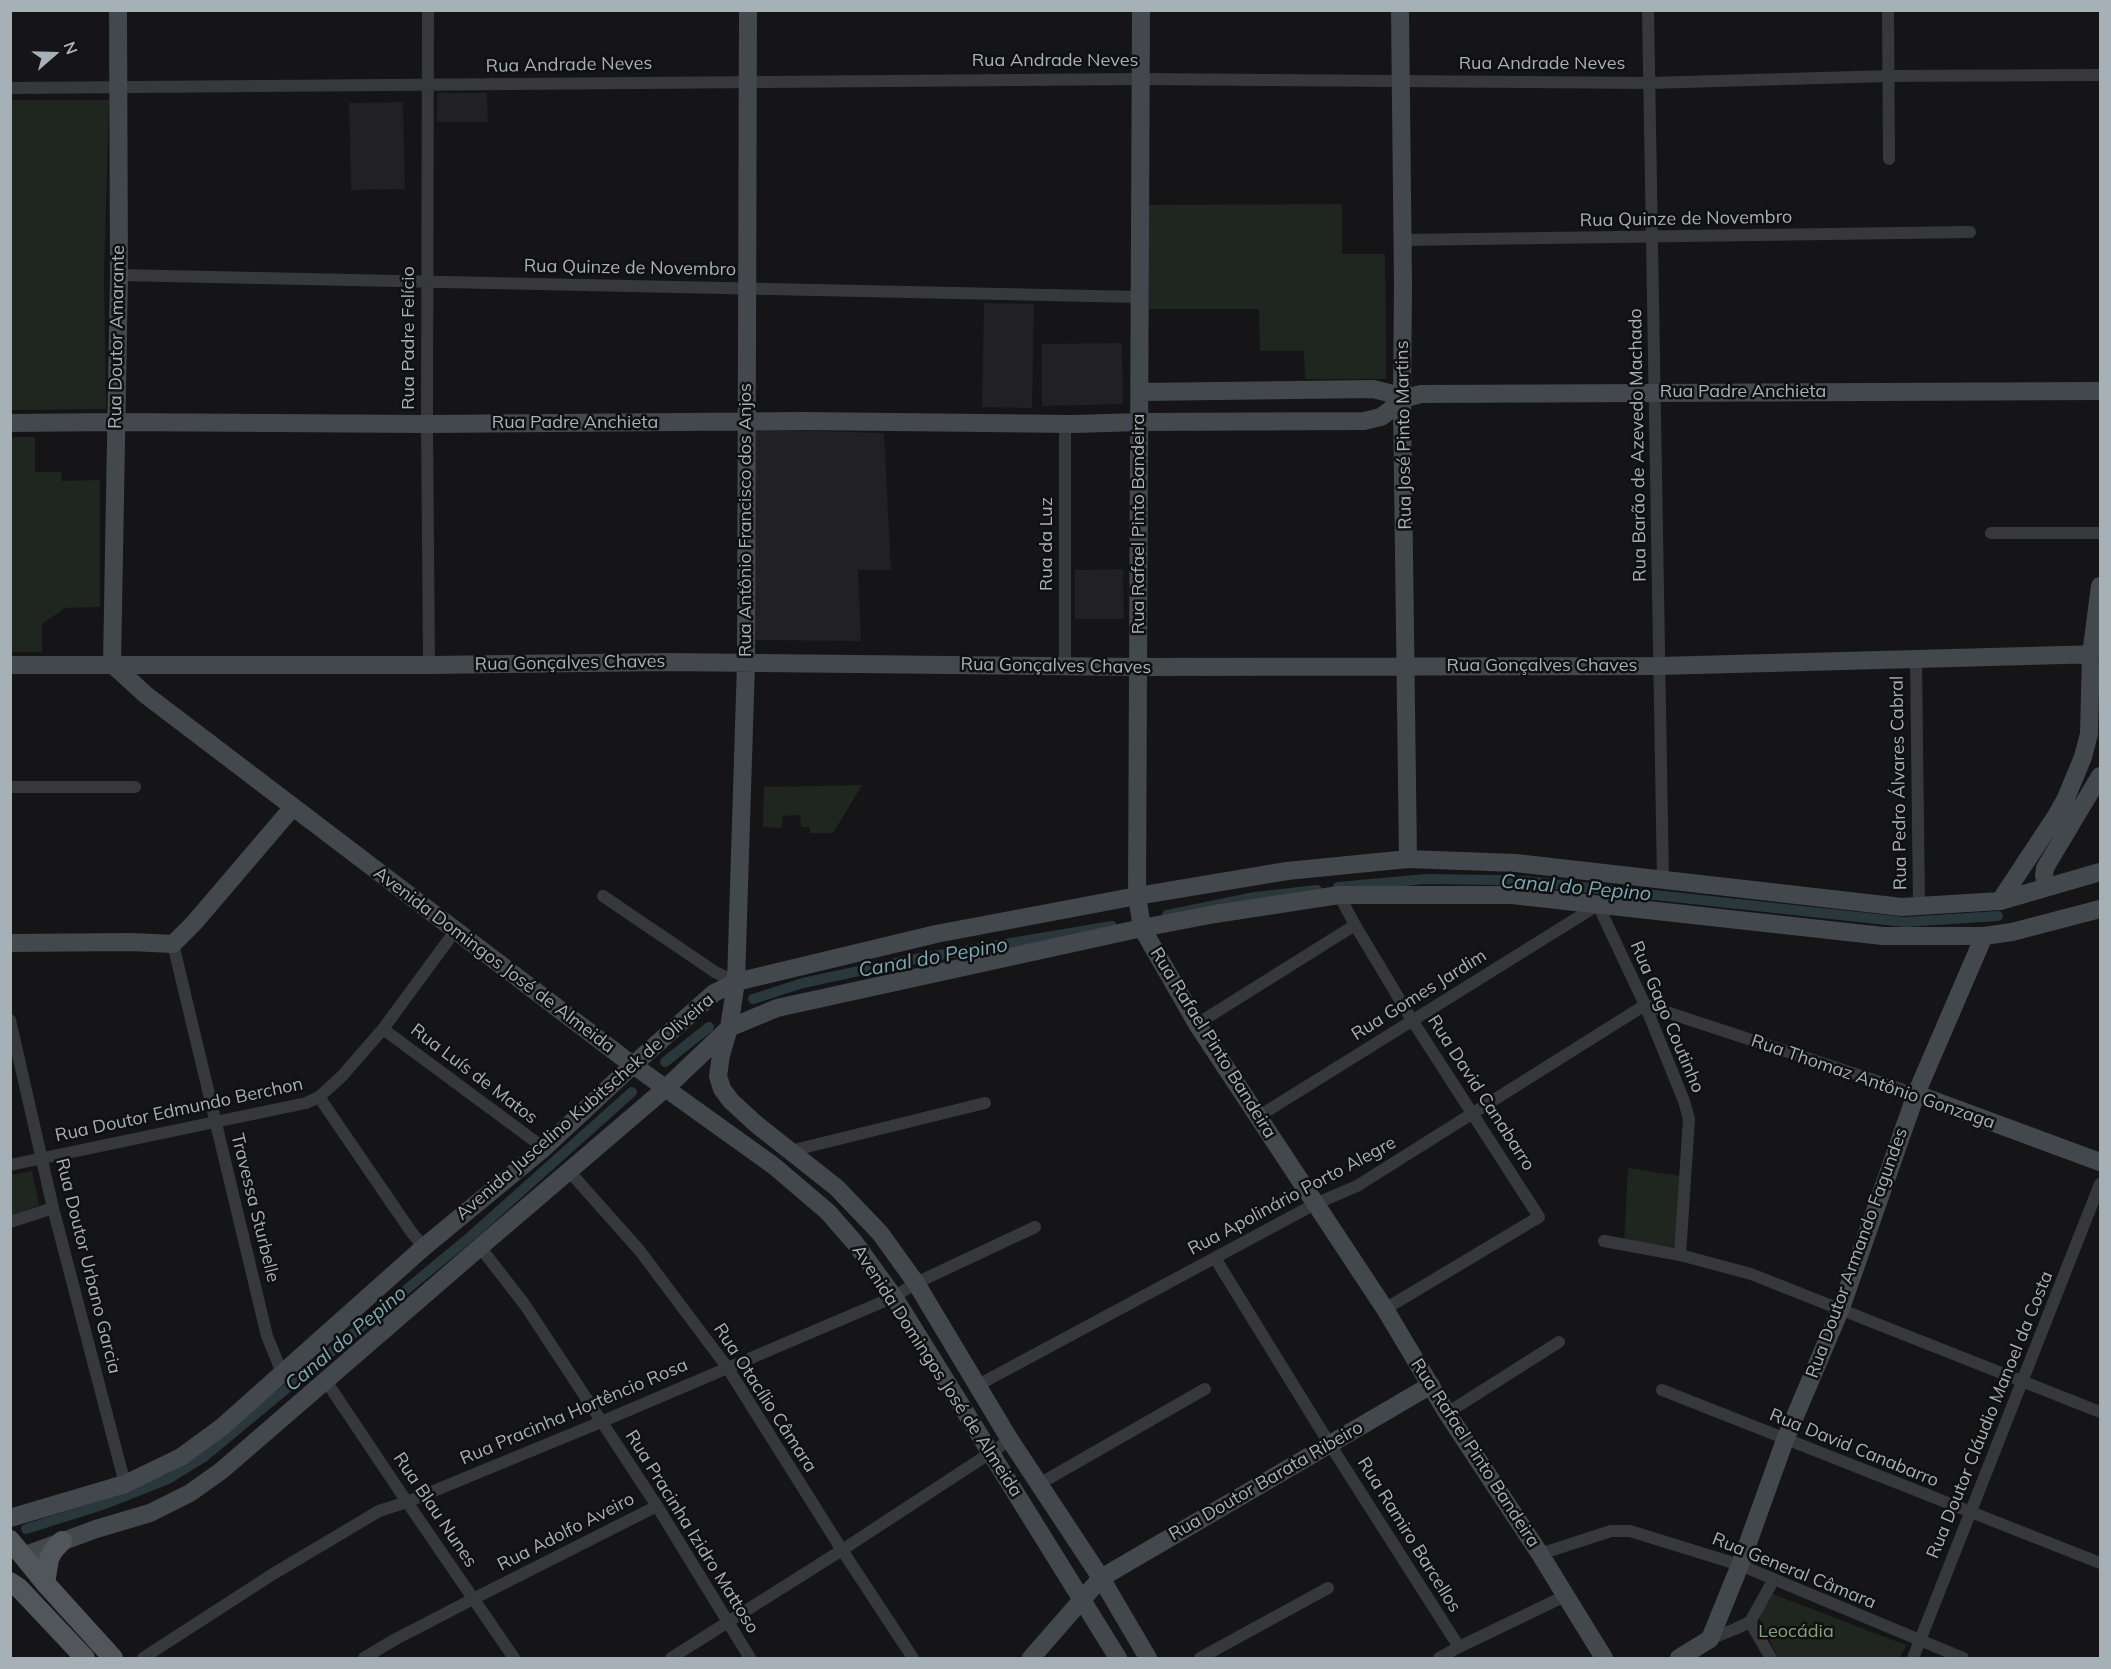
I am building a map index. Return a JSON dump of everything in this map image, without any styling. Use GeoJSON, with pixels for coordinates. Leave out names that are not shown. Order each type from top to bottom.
{"type":"FeatureCollection","features":[{"type":"Feature","properties":{"kind":"main road","name":"Rua Doutor Amarante"},"geometry":{"type":"LineString","coordinates":[[112,664],[119,275],[118,10]]}},
{"type":"Feature","properties":{"kind":"main road","name":"Rua Antônio Francisco dos Anjos"},"geometry":{"type":"LineString","coordinates":[[729,1028],[736,982],[746,663],[748,10]]}},
{"type":"Feature","properties":{"kind":"main road","name":"Rua Rafael Pinto Bandeira"},"geometry":{"type":"LineString","coordinates":[[1141,10],[1137,896],[1142,928],[1197,1024],[1384,1309],[1605,1659]]}},
{"type":"Feature","properties":{"kind":"main road","name":"Rua José Pinto Martins"},"geometry":{"type":"LineString","coordinates":[[1400,10],[1402,240],[1396,406],[1407,666],[1408,859]]}},
{"type":"Feature","properties":{"kind":"main road"},"geometry":{"type":"LineString","coordinates":[[1140,392],[1373,389],[1389,393],[1396,406]]}},
{"type":"Feature","properties":{"kind":"main road"},"geometry":{"type":"LineString","coordinates":[[1373,389],[1382,408],[1373,420]]}},
{"type":"Feature","properties":{"kind":"main road","name":"Rua Padre Anchieta"},"geometry":{"type":"LineString","coordinates":[[10,423],[1065,424],[1373,420],[1421,394],[2100,391]]}},
{"type":"Feature","properties":{"kind":"main road"},"geometry":{"type":"LineString","coordinates":[[2000,901],[2056,816],[2083,757],[2091,711],[2100,586]]}},
{"type":"Feature","properties":{"kind":"main road","name":"Rua Gonçalves Chaves"},"geometry":{"type":"LineString","coordinates":[[10,665],[746,663],[1138,667],[1659,666],[2096,655]]}},
{"type":"Feature","properties":{"kind":"main road","name":"Avenida Domingos José de Almeida"},"geometry":{"type":"LineString","coordinates":[[112,664],[146,695],[633,1065],[774,1166],[828,1212],[855,1243],[894,1297],[1118,1659]]}},
{"type":"Feature","properties":{"kind":"main road"},"geometry":{"type":"LineString","coordinates":[[2050,886],[2045,882],[2043,875],[2045,868],[2100,776]]}},
{"type":"Feature","properties":{"kind":"main road"},"geometry":{"type":"LineString","coordinates":[[10,943],[173,944],[194,923],[293,807]]}},
{"type":"Feature","properties":{"kind":"main road","name":"Avenida Juscelino Kubitschek de Oliveira"},"geometry":{"type":"LineString","coordinates":[[10,1518],[125,1484],[181,1457],[222,1426],[424,1247],[544,1148],[714,993],[736,982],[936,934],[1137,896],[1287,871],[1408,859],[1515,866],[1663,880],[1984,936],[2013,932],[2100,909]]}},
{"type":"Feature","properties":{"kind":"main road"},"geometry":{"type":"LineString","coordinates":[[1512,892],[1515,866]]}},
{"type":"Feature","properties":{"kind":"main road","name":"Avenida Juscelino Kubitschek de Oliveira"},"geometry":{"type":"LineString","coordinates":[[17,1559],[62,1541],[150,1513],[190,1492],[221,1472],[666,1088],[729,1028],[777,1008],[1142,928],[1339,895],[1512,892],[1598,905],[1885,920],[1919,906],[2000,901],[2100,872]]}},
{"type":"Feature","properties":{"kind":"main road","name":"Rua Doutor Armando Fagundes"},"geometry":{"type":"LineString","coordinates":[[1710,1639],[1740,1565],[1785,1440],[1841,1308],[1916,1094],[1984,936]]}},
{"type":"Feature","properties":{"kind":"main road","name":"Avenida Domingos José de Almeida"},"geometry":{"type":"LineString","coordinates":[[729,1028],[721,1054],[718,1076],[722,1089],[731,1101],[837,1188],[880,1233],[916,1283],[1010,1440],[1101,1578],[1148,1659]]}},
{"type":"Feature","properties":{"kind":"main road","name":"Rua Thomaz Antônio Gonzaga"},"geometry":{"type":"LineString","coordinates":[[1916,1094],[2100,1162]]}},
{"type":"Feature","properties":{"kind":"main road","name":"Rua Doutor Barata Ribeiro"},"geometry":{"type":"LineString","coordinates":[[1101,1578],[1431,1385]]}},
{"type":"Feature","properties":{"kind":"main road"},"geometry":{"type":"LineString","coordinates":[[10,1540],[17,1559],[45,1583],[113,1659]]}},
{"type":"Feature","properties":{"kind":"main road"},"geometry":{"type":"LineString","coordinates":[[45,1583],[49,1559],[62,1541]]}},
{"type":"Feature","properties":{"kind":"main road"},"geometry":{"type":"LineString","coordinates":[[1031,1659],[1101,1578]]}},
{"type":"Feature","properties":{"kind":"main road"},"geometry":{"type":"LineString","coordinates":[[10,1582],[19,1588],[85,1659]]}},
{"type":"Feature","properties":{"kind":"main road"},"geometry":{"type":"LineString","coordinates":[[1679,1659],[1710,1639]]}},
{"type":"Feature","properties":{"kind":"street","name":"Rua Padre Felício"},"geometry":{"type":"LineString","coordinates":[[428,10],[429,664]]}},
{"type":"Feature","properties":{"kind":"street","name":"Rua Barão de Azevedo Machado"},"geometry":{"type":"LineString","coordinates":[[1648,10],[1663,880]]}},
{"type":"Feature","properties":{"kind":"street"},"geometry":{"type":"LineString","coordinates":[[1888,10],[1889,159]]}},
{"type":"Feature","properties":{"kind":"street","name":"Rua Andrade Neves"},"geometry":{"type":"LineString","coordinates":[[10,87],[1141,79],[1649,83],[1889,76],[2100,75]]}},
{"type":"Feature","properties":{"kind":"street","name":"Rua Quinze de Novembro"},"geometry":{"type":"LineString","coordinates":[[1402,240],[1970,232]]}},
{"type":"Feature","properties":{"kind":"street","name":"Rua Quinze de Novembro"},"geometry":{"type":"LineString","coordinates":[[119,275],[1140,297]]}},
{"type":"Feature","properties":{"kind":"street","name":"Rua da Luz"},"geometry":{"type":"LineString","coordinates":[[1065,424],[1065,665]]}},
{"type":"Feature","properties":{"kind":"street"},"geometry":{"type":"LineString","coordinates":[[1991,533],[2100,533]]}},
{"type":"Feature","properties":{"kind":"street","name":"Rua Pedro Álvares Cabral"},"geometry":{"type":"LineString","coordinates":[[1916,659],[1919,906]]}},
{"type":"Feature","properties":{"kind":"street"},"geometry":{"type":"LineString","coordinates":[[10,787],[135,787]]}},
{"type":"Feature","properties":{"kind":"street","name":"Rua David Canabarro"},"geometry":{"type":"LineString","coordinates":[[1339,895],[1354,925],[1412,1020],[1539,1217],[1384,1309]]}},
{"type":"Feature","properties":{"kind":"street"},"geometry":{"type":"LineString","coordinates":[[603,896],[715,972],[736,982]]}},
{"type":"Feature","properties":{"kind":"street","name":"Rua Gago Coutinho"},"geometry":{"type":"LineString","coordinates":[[1598,905],[1645,1005],[1684,1101],[1689,1119],[1680,1255]]}},
{"type":"Feature","properties":{"kind":"street","name":"Rua Gomes Jardim"},"geometry":{"type":"LineString","coordinates":[[1259,1116],[1598,905]]}},
{"type":"Feature","properties":{"kind":"street"},"geometry":{"type":"LineString","coordinates":[[1197,1024],[1354,925]]}},
{"type":"Feature","properties":{"kind":"street","name":"Rua Doutor Edmundo Berchon"},"geometry":{"type":"LineString","coordinates":[[10,1165],[306,1103],[319,1097],[342,1076],[383,1029],[455,931]]}},
{"type":"Feature","properties":{"kind":"street","name":"Travessa Sturbelle"},"geometry":{"type":"LineString","coordinates":[[173,944],[267,1336],[282,1373]]}},
{"type":"Feature","properties":{"kind":"street","name":"Rua Thomaz Antônio Gonzaga"},"geometry":{"type":"LineString","coordinates":[[1645,1005],[1916,1094]]}},
{"type":"Feature","properties":{"kind":"street","name":"Rua Apolinário Porto Alegre"},"geometry":{"type":"LineString","coordinates":[[978,1385],[1315,1204],[1357,1186],[1645,1005]]}},
{"type":"Feature","properties":{"kind":"street","name":"Rua Doutor Urbano Garcia"},"geometry":{"type":"LineString","coordinates":[[10,1020],[53,1208],[125,1484]]}},
{"type":"Feature","properties":{"kind":"street","name":"Rua Luís de Matos"},"geometry":{"type":"LineString","coordinates":[[383,1029],[544,1148]]}},
{"type":"Feature","properties":{"kind":"street"},"geometry":{"type":"LineString","coordinates":[[319,1097],[412,1233],[424,1247]]}},
{"type":"Feature","properties":{"kind":"street"},"geometry":{"type":"LineString","coordinates":[[790,1151],[985,1103]]}},
{"type":"Feature","properties":{"kind":"street","name":"Rua Otacílio Câmara"},"geometry":{"type":"LineString","coordinates":[[569,1171],[640,1251],[727,1367],[913,1659]]}},
{"type":"Feature","properties":{"kind":"street","name":"Rua Doutor Cláudio Manoel da Costa"},"geometry":{"type":"LineString","coordinates":[[1913,1659],[2100,1184]]}},
{"type":"Feature","properties":{"kind":"street"},"geometry":{"type":"LineString","coordinates":[[10,1222],[53,1208]]}},
{"type":"Feature","properties":{"kind":"street","name":"Rua Pracinha Hortêncio Rosa"},"geometry":{"type":"LineString","coordinates":[[143,1659],[273,1574],[379,1511],[407,1502],[602,1422],[894,1297],[916,1283],[1035,1227]]}},
{"type":"Feature","properties":{"kind":"street"},"geometry":{"type":"LineString","coordinates":[[1604,1241],[1680,1255],[1751,1274],[2100,1412]]}},
{"type":"Feature","properties":{"kind":"street","name":"Rua Pracinha Izidro Mattoso"},"geometry":{"type":"LineString","coordinates":[[480,1247],[525,1305],[602,1422],[657,1506],[750,1659]]}},
{"type":"Feature","properties":{"kind":"street","name":"Rua Ramiro Barcellos"},"geometry":{"type":"LineString","coordinates":[[1215,1258],[1459,1647]]}},
{"type":"Feature","properties":{"kind":"street"},"geometry":{"type":"LineString","coordinates":[[1448,1413],[1559,1342]]}},
{"type":"Feature","properties":{"kind":"street","name":"Rua Blau Nunes"},"geometry":{"type":"LineString","coordinates":[[326,1381],[514,1659]]}},
{"type":"Feature","properties":{"kind":"street"},"geometry":{"type":"LineString","coordinates":[[1039,1484],[1205,1389]]}},
{"type":"Feature","properties":{"kind":"street","name":"Rua David Canabarro"},"geometry":{"type":"LineString","coordinates":[[1662,1390],[2100,1563]]}},
{"type":"Feature","properties":{"kind":"street"},"geometry":{"type":"LineString","coordinates":[[671,1659],[1010,1440]]}},
{"type":"Feature","properties":{"kind":"street","name":"Rua Adolfo Aveiro"},"geometry":{"type":"LineString","coordinates":[[364,1659],[394,1640],[657,1506]]}},
{"type":"Feature","properties":{"kind":"street","name":"Rua General Câmara"},"geometry":{"type":"LineString","coordinates":[[1540,1554],[1611,1531],[1630,1531],[1740,1565],[1963,1659]]}},
{"type":"Feature","properties":{"kind":"street"},"geometry":{"type":"LineString","coordinates":[[1710,1639],[1750,1622],[1774,1579]]}},
{"type":"Feature","properties":{"kind":"street"},"geometry":{"type":"LineString","coordinates":[[1200,1659],[1328,1588]]}},
{"type":"Feature","properties":{"kind":"street"},"geometry":{"type":"LineString","coordinates":[[1439,1659],[1565,1596]]}},
{"type":"Feature","properties":{"kind":"street"},"geometry":{"type":"LineString","coordinates":[[1750,1622],[1771,1659]]}},
{"type":"Feature","properties":{"kind":"shaded area"},"geometry":{"type":"Polygon","coordinates":[[[437,93],[487,93],[488,122],[437,122],[437,93]]]}},
{"type":"Feature","properties":{"kind":"shaded area"},"geometry":{"type":"Polygon","coordinates":[[[403,102],[405,189],[351,190],[349,103],[403,102]]]}},
{"type":"Feature","properties":{"kind":"shaded area"},"geometry":{"type":"Polygon","coordinates":[[[984,303],[1034,304],[1032,408],[982,407],[984,303]]]}},
{"type":"Feature","properties":{"kind":"shaded area"},"geometry":{"type":"Polygon","coordinates":[[[1122,343],[1123,404],[1042,406],[1042,344],[1122,343]]]}},
{"type":"Feature","properties":{"kind":"shaded area"},"geometry":{"type":"Polygon","coordinates":[[[754,429],[884,433],[891,570],[858,570],[861,641],[752,640],[754,429]]]}},
{"type":"Feature","properties":{"kind":"shaded area"},"geometry":{"type":"Polygon","coordinates":[[[1123,569],[1124,619],[1075,619],[1075,570],[1123,569]]]}},
{"type":"Feature","properties":{"kind":"green space"},"geometry":{"type":"Polygon","coordinates":[[[10,100],[109,100],[104,273],[106,409],[11,410],[10,100]]]}},
{"type":"Feature","properties":{"kind":"green space"},"geometry":{"type":"Polygon","coordinates":[[[1342,204],[1342,254],[1385,254],[1386,379],[1305,379],[1304,351],[1260,351],[1259,309],[1149,309],[1148,205],[1342,204]]]}},
{"type":"Feature","properties":{"kind":"green space"},"geometry":{"type":"Polygon","coordinates":[[[11,437],[35,437],[35,472],[61,472],[62,481],[100,480],[100,607],[65,608],[42,624],[42,652],[11,652],[11,437]]]}},
{"type":"Feature","properties":{"kind":"green space"},"geometry":{"type":"Polygon","coordinates":[[[862,785],[833,833],[810,833],[810,827],[801,827],[800,815],[783,816],[782,828],[763,827],[764,787],[862,785]]]}},
{"type":"Feature","properties":{"kind":"green space"},"geometry":{"type":"Polygon","coordinates":[[[1628,1168],[1680,1176],[1677,1247],[1624,1241],[1628,1168]]]}},
{"type":"Feature","properties":{"kind":"green space"},"geometry":{"type":"Polygon","coordinates":[[[32,1171],[39,1205],[11,1216],[11,1175],[32,1171]]]}},
{"type":"Feature","properties":{"kind":"green space","name":"Leocádia"},"geometry":{"type":"Polygon","coordinates":[[[1770,1593],[1906,1645],[1900,1658],[1778,1658],[1758,1615],[1770,1593]]]}},
{"type":"Feature","properties":{"kind":"waterway","name":"Canal do Pepino"},"geometry":{"type":"LineString","coordinates":[[1338,887],[1426,879],[1525,881],[1905,922],[1998,916]]}},
{"type":"Feature","properties":{"kind":"waterway","name":"Canal do Pepino"},"geometry":{"type":"LineString","coordinates":[[1167,915],[1255,897],[1317,890]]}},
{"type":"Feature","properties":{"kind":"waterway","name":"Canal do Pepino"},"geometry":{"type":"LineString","coordinates":[[753,999],[803,983],[910,960],[1112,926]]}},
{"type":"Feature","properties":{"kind":"waterway","name":"Canal do Pepino"},"geometry":{"type":"LineString","coordinates":[[665,1062],[709,1027]]}},
{"type":"Feature","properties":{"kind":"waterway","name":"Canal do Pepino"},"geometry":{"type":"LineString","coordinates":[[26,1529],[102,1505],[168,1479],[204,1457],[471,1236],[632,1092]]}}]}
